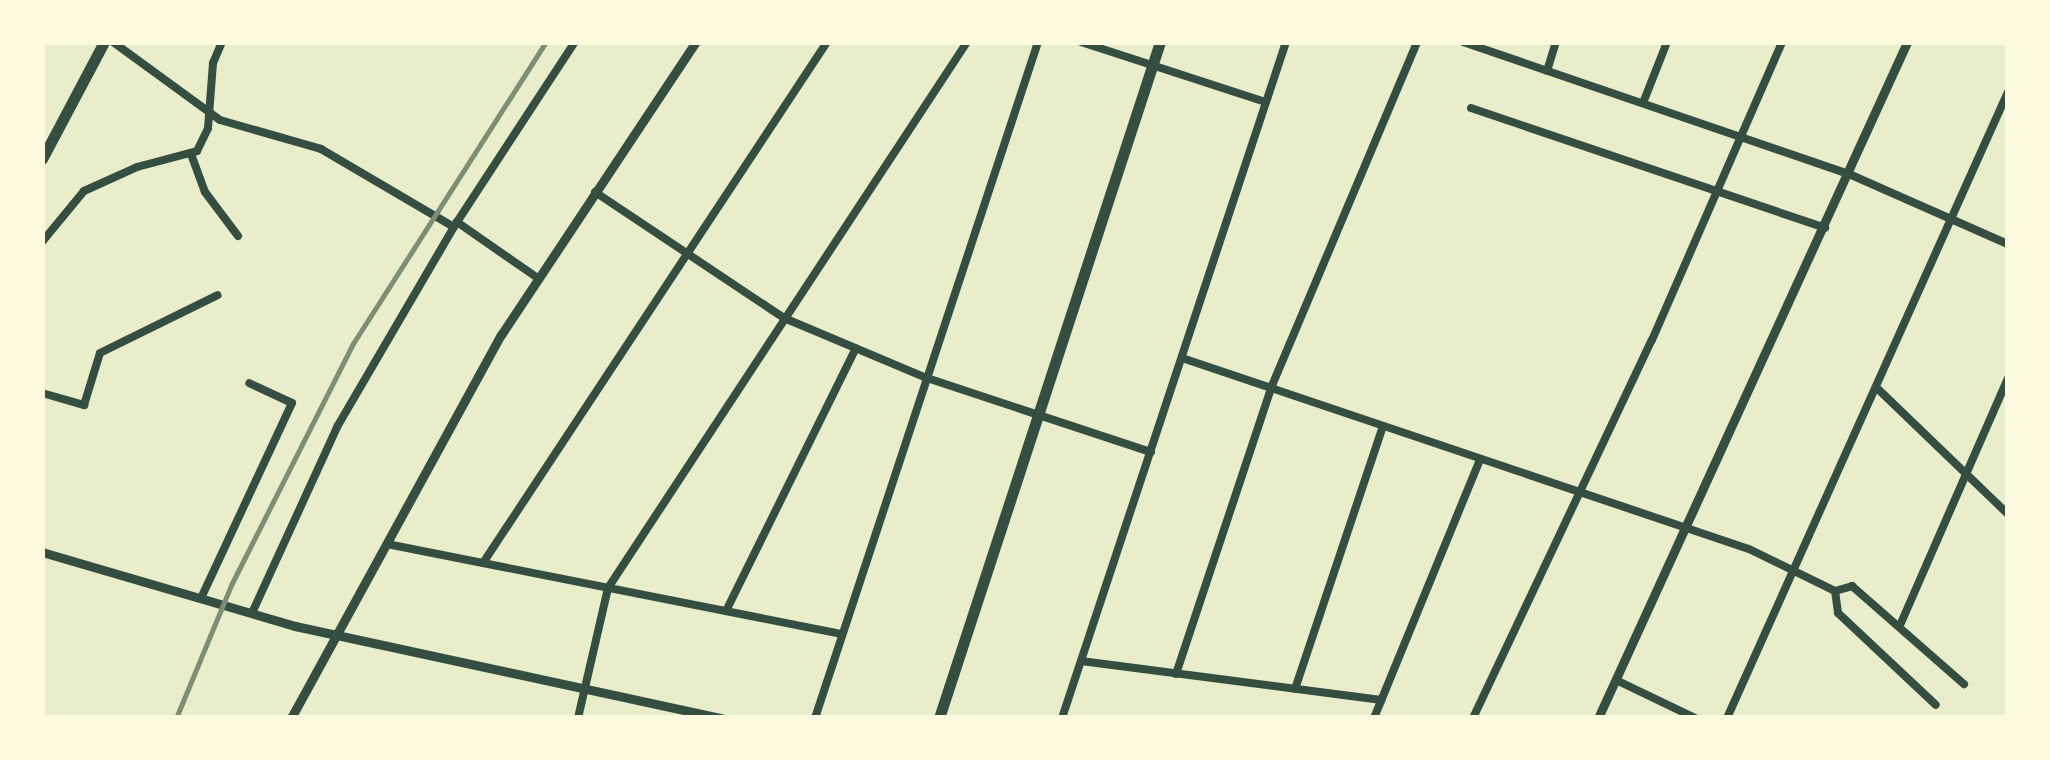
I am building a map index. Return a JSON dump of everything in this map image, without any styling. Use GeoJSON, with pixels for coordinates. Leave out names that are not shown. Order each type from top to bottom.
{"type":"FeatureCollection","features":[{"type":"Feature","properties":{"kind":"main road"},"geometry":{"type":"LineString","coordinates":[[42,159],[104,42]]}},
{"type":"Feature","properties":{"kind":"main road"},"geometry":{"type":"LineString","coordinates":[[940,718],[1160,42]]}},
{"type":"Feature","properties":{"kind":"street"},"geometry":{"type":"LineString","coordinates":[[113,42],[220,120],[321,150],[455,225],[539,279]]}},
{"type":"Feature","properties":{"kind":"street"},"geometry":{"type":"LineString","coordinates":[[42,242],[84,191],[137,167],[191,154],[208,128],[222,42]]}},
{"type":"Feature","properties":{"kind":"street"},"geometry":{"type":"LineString","coordinates":[[252,613],[336,427],[455,225],[575,42]]}},
{"type":"Feature","properties":{"kind":"street"},"geometry":{"type":"LineString","coordinates":[[292,718],[501,335],[696,42]]}},
{"type":"Feature","properties":{"kind":"street"},"geometry":{"type":"LineString","coordinates":[[484,563],[827,42]]}},
{"type":"Feature","properties":{"kind":"street"},"geometry":{"type":"LineString","coordinates":[[578,718],[608,588],[967,42]]}},
{"type":"Feature","properties":{"kind":"street"},"geometry":{"type":"LineString","coordinates":[[815,718],[1038,42]]}},
{"type":"Feature","properties":{"kind":"street"},"geometry":{"type":"LineString","coordinates":[[1081,42],[1266,102]]}},
{"type":"Feature","properties":{"kind":"street"},"geometry":{"type":"LineString","coordinates":[[1062,718],[1286,42]]}},
{"type":"Feature","properties":{"kind":"street"},"geometry":{"type":"LineString","coordinates":[[1176,674],[1271,388],[1417,42]]}},
{"type":"Feature","properties":{"kind":"street"},"geometry":{"type":"LineString","coordinates":[[1463,42],[1850,174],[2008,244]]}},
{"type":"Feature","properties":{"kind":"street"},"geometry":{"type":"LineString","coordinates":[[1547,71],[1556,42]]}},
{"type":"Feature","properties":{"kind":"street"},"geometry":{"type":"LineString","coordinates":[[1643,104],[1666,42]]}},
{"type":"Feature","properties":{"kind":"street"},"geometry":{"type":"LineString","coordinates":[[1473,718],[1580,492],[1782,42]]}},
{"type":"Feature","properties":{"kind":"street"},"geometry":{"type":"LineString","coordinates":[[1598,718],[1688,529],[1907,42]]}},
{"type":"Feature","properties":{"kind":"street"},"geometry":{"type":"LineString","coordinates":[[1726,718],[1798,570],[2008,92]]}},
{"type":"Feature","properties":{"kind":"street"},"geometry":{"type":"LineString","coordinates":[[1470,108],[1825,228]]}},
{"type":"Feature","properties":{"kind":"street"},"geometry":{"type":"LineString","coordinates":[[191,154],[205,192],[238,236]]}},
{"type":"Feature","properties":{"kind":"street"},"geometry":{"type":"LineString","coordinates":[[595,192],[784,318],[927,378],[1151,452]]}},
{"type":"Feature","properties":{"kind":"street"},"geometry":{"type":"LineString","coordinates":[[42,393],[84,406],[100,354],[218,295]]}},
{"type":"Feature","properties":{"kind":"street"},"geometry":{"type":"LineString","coordinates":[[726,612],[856,348]]}},
{"type":"Feature","properties":{"kind":"street"},"geometry":{"type":"LineString","coordinates":[[1182,358],[1688,529],[1798,570],[1835,591],[1852,586],[1901,624],[1964,684]]}},
{"type":"Feature","properties":{"kind":"street"},"geometry":{"type":"LineString","coordinates":[[1901,624],[2008,378]]}},
{"type":"Feature","properties":{"kind":"street"},"geometry":{"type":"LineString","coordinates":[[202,596],[292,403],[249,383]]}},
{"type":"Feature","properties":{"kind":"street"},"geometry":{"type":"LineString","coordinates":[[1878,390],[2008,514]]}},
{"type":"Feature","properties":{"kind":"street"},"geometry":{"type":"LineString","coordinates":[[1294,689],[1383,426]]}},
{"type":"Feature","properties":{"kind":"street"},"geometry":{"type":"LineString","coordinates":[[1374,718],[1480,458]]}},
{"type":"Feature","properties":{"kind":"street"},"geometry":{"type":"LineString","coordinates":[[387,544],[842,634]]}},
{"type":"Feature","properties":{"kind":"street"},"geometry":{"type":"LineString","coordinates":[[42,552],[336,636],[722,718]]}},
{"type":"Feature","properties":{"kind":"street"},"geometry":{"type":"LineString","coordinates":[[1835,591],[1838,613],[1936,705]]}},
{"type":"Feature","properties":{"kind":"street"},"geometry":{"type":"LineString","coordinates":[[1081,661],[1381,700]]}},
{"type":"Feature","properties":{"kind":"street"},"geometry":{"type":"LineString","coordinates":[[1616,680],[1695,718]]}},
{"type":"Feature","properties":{"kind":"railway"},"geometry":{"type":"LineString","coordinates":[[176,718],[232,583],[352,345],[546,42]]}}]}
